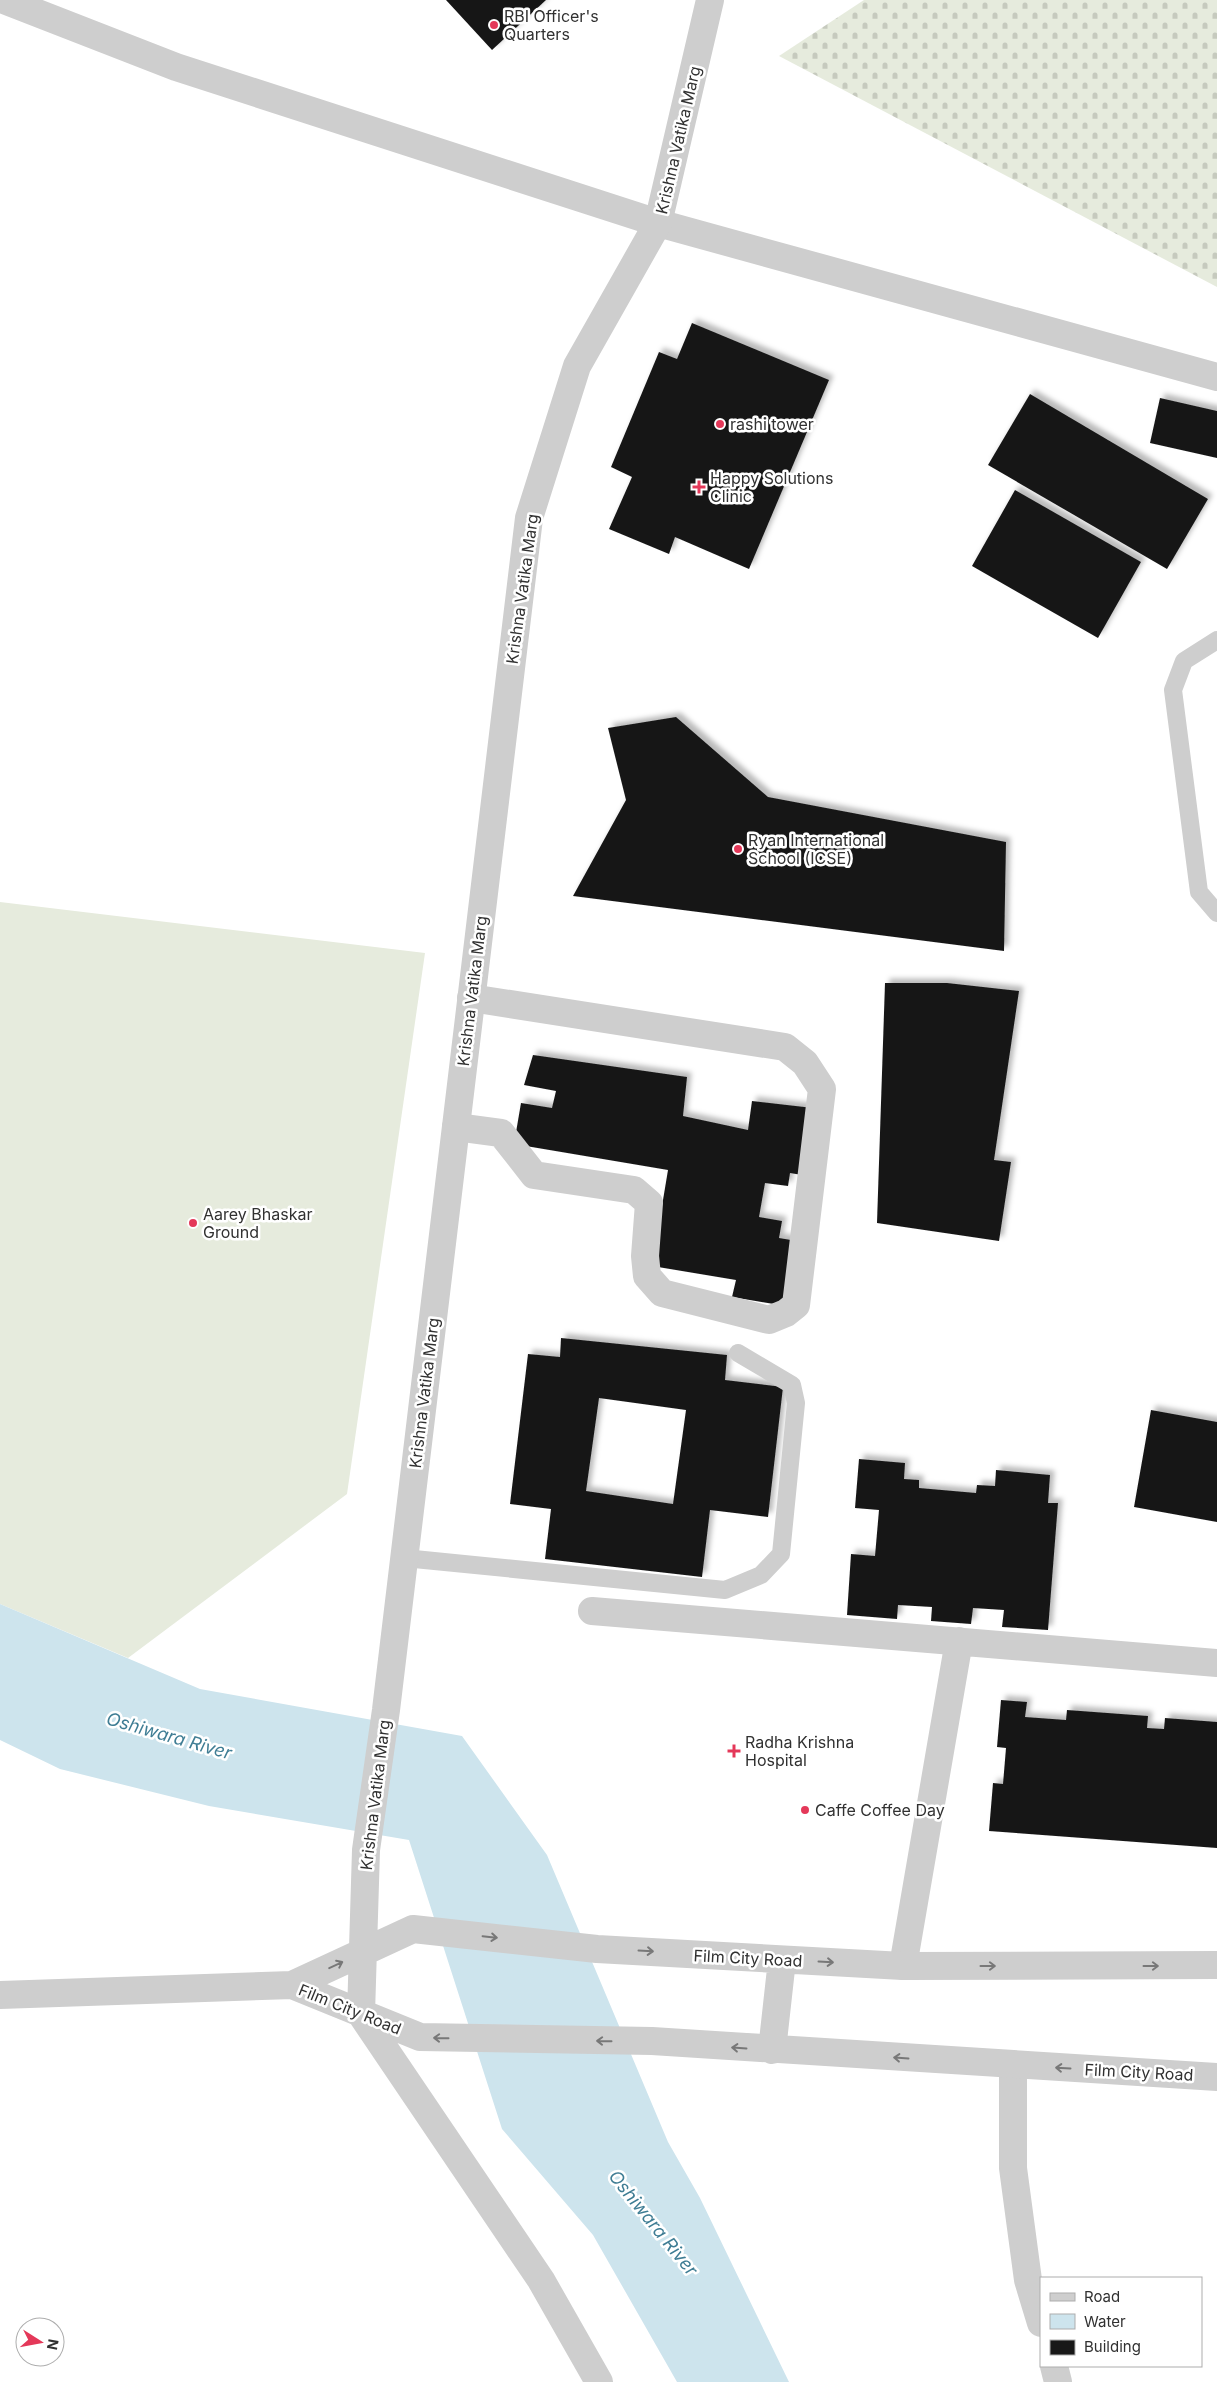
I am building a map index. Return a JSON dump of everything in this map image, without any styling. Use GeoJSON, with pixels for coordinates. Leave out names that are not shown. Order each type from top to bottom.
{"type":"FeatureCollection","features":[{"type":"Feature","properties":{"kind":"street"},"geometry":{"type":"LineString","coordinates":[[4,0],[49,8],[176,68],[658,223],[1217,377]]}},
{"type":"Feature","properties":{"kind":"street","name":"Krishna Vatika Marg"},"geometry":{"type":"LineString","coordinates":[[361,2014],[366,1850],[404,1558],[529,518],[577,366],[658,223],[710,0]]}},
{"type":"Feature","properties":{"kind":"street"},"geometry":{"type":"LineString","coordinates":[[456,1127],[501,1133],[534,1175],[634,1190],[649,1203],[645,1256],[646,1276],[662,1294],[769,1320],[786,1313],[796,1305],[822,1089],[805,1063],[785,1047],[471,998]]}},
{"type":"Feature","properties":{"kind":"street"},"geometry":{"type":"LineString","coordinates":[[592,1611],[1217,1663]]}},
{"type":"Feature","properties":{"kind":"street"},"geometry":{"type":"LineString","coordinates":[[903,1966],[959,1641]]}},
{"type":"Feature","properties":{"kind":"street","name":"Film City Road"},"geometry":{"type":"LineString","coordinates":[[0,1995],[292,1986],[412,1929],[597,1948],[903,1966],[1217,1966]]}},
{"type":"Feature","properties":{"kind":"street"},"geometry":{"type":"LineString","coordinates":[[772,2050],[782,1960]]}},
{"type":"Feature","properties":{"kind":"street","name":"Film City Road"},"geometry":{"type":"LineString","coordinates":[[292,1986],[420,2037],[652,2042],[1217,2077]]}},
{"type":"Feature","properties":{"kind":"street"},"geometry":{"type":"LineString","coordinates":[[361,2014],[541,2280],[599,2382]]}},
{"type":"Feature","properties":{"kind":"street"},"geometry":{"type":"LineString","coordinates":[[1013,2065],[1013,2168],[1028,2280],[1040,2320]]}},
{"type":"Feature","properties":{"kind":"street"},"geometry":{"type":"LineString","coordinates":[[1054,2367],[1058,2382]]}},
{"type":"Feature","properties":{"kind":"lane"},"geometry":{"type":"LineString","coordinates":[[1217,640],[1184,661],[1173,690],[1199,892],[1217,913]]}},
{"type":"Feature","properties":{"kind":"lane"},"geometry":{"type":"LineString","coordinates":[[404,1558],[725,1590],[761,1575],[781,1554],[796,1403],[792,1385],[738,1353]]}},
{"type":"Feature","properties":{"kind":"green space"},"geometry":{"type":"Polygon","coordinates":[[[864,0],[1217,0],[1217,287],[779,56],[864,0]]]}},
{"type":"Feature","properties":{"kind":"green space","name":"Aarey Bhaskar Ground"},"geometry":{"type":"Polygon","coordinates":[[[0,902],[425,953],[347,1494],[128,1658],[0,1604],[0,902]]]}},
{"type":"Feature","properties":{"kind":"water","name":"Oshiwara River"},"geometry":{"type":"Polygon","coordinates":[[[0,1604],[200,1689],[462,1736],[547,1855],[668,2142],[700,2198],[789,2382],[677,2382],[593,2235],[502,2129],[409,1840],[209,1806],[60,1769],[0,1740],[0,1604]]]}},
{"type":"Feature","properties":{"kind":"building","name":"RBI Officer's Quarters"},"geometry":{"type":"Polygon","coordinates":[[[446,0],[546,0],[492,50],[446,0]]]}},
{"type":"Feature","properties":{"kind":"building","name":"rashi tower"},"geometry":{"type":"Polygon","coordinates":[[[692,323],[829,380],[749,569],[675,537],[669,554],[609,529],[632,477],[611,467],[659,352],[677,359],[692,323]]]}},
{"type":"Feature","properties":{"kind":"building"},"geometry":{"type":"Polygon","coordinates":[[[1030,394],[1208,499],[1167,569],[988,465],[1030,394]]]}},
{"type":"Feature","properties":{"kind":"building"},"geometry":{"type":"Polygon","coordinates":[[[1160,398],[1217,411],[1217,458],[1150,443],[1160,398]]]}},
{"type":"Feature","properties":{"kind":"building"},"geometry":{"type":"Polygon","coordinates":[[[1015,490],[1141,562],[1098,638],[972,566],[1015,490]]]}},
{"type":"Feature","properties":{"kind":"building"},"geometry":{"type":"Polygon","coordinates":[[[676,717],[768,797],[1006,842],[1004,951],[573,896],[626,800],[608,728],[676,717]]]}},
{"type":"Feature","properties":{"kind":"building"},"geometry":{"type":"Polygon","coordinates":[[[885,983],[947,983],[1019,991],[994,1160],[1011,1162],[999,1241],[877,1223],[885,983]]]}},
{"type":"Feature","properties":{"kind":"building"},"geometry":{"type":"Polygon","coordinates":[[[533,1055],[687,1077],[683,1116],[748,1130],[752,1101],[813,1108],[802,1175],[790,1173],[788,1186],[765,1183],[759,1217],[782,1221],[779,1238],[797,1241],[786,1306],[732,1297],[736,1280],[652,1266],[668,1170],[514,1144],[521,1103],[552,1108],[556,1091],[524,1085],[533,1055]]]}},
{"type":"Feature","properties":{"kind":"building"},"geometry":{"type":"Polygon","coordinates":[[[561,1338],[727,1355],[725,1380],[783,1387],[768,1517],[710,1510],[702,1577],[545,1559],[551,1509],[510,1504],[528,1354],[560,1357],[561,1338]],[[599,1398],[586,1491],[673,1504],[686,1410],[599,1398]]]}},
{"type":"Feature","properties":{"kind":"building"},"geometry":{"type":"Polygon","coordinates":[[[1151,1410],[1217,1422],[1217,1522],[1134,1507],[1151,1410]]]}},
{"type":"Feature","properties":{"kind":"building"},"geometry":{"type":"Polygon","coordinates":[[[859,1459],[905,1463],[904,1479],[919,1480],[919,1488],[976,1493],[977,1485],[995,1486],[996,1470],[1050,1475],[1048,1503],[1058,1503],[1048,1630],[1002,1627],[1004,1610],[973,1608],[971,1624],[931,1621],[932,1607],[898,1605],[897,1619],[847,1615],[851,1554],[875,1556],[879,1510],[855,1508],[859,1459]]]}},
{"type":"Feature","properties":{"kind":"building"},"geometry":{"type":"Polygon","coordinates":[[[1001,1700],[1027,1702],[1025,1717],[1066,1720],[1067,1710],[1148,1716],[1147,1728],[1164,1729],[1165,1718],[1217,1722],[1217,1848],[989,1831],[993,1783],[1003,1784],[1006,1748],[997,1747],[1001,1700]]]}},
{"type":"Feature","properties":{"kind":"place","name":"RBI Officer's Quarters"},"geometry":{"type":"Point","coordinates":[494,25]}},
{"type":"Feature","properties":{"kind":"place","name":"rashi tower"},"geometry":{"type":"Point","coordinates":[720,424]}},
{"type":"Feature","properties":{"kind":"place","name":"Happy Solutions Clinic"},"geometry":{"type":"Point","coordinates":[699,487]}},
{"type":"Feature","properties":{"kind":"place","name":"Ryan International School (ICSE)"},"geometry":{"type":"Point","coordinates":[738,849]}},
{"type":"Feature","properties":{"kind":"place","name":"Aarey Bhaskar Ground"},"geometry":{"type":"Point","coordinates":[193,1223]}},
{"type":"Feature","properties":{"kind":"place","name":"Radha Krishna Hospital"},"geometry":{"type":"Point","coordinates":[734,1751]}},
{"type":"Feature","properties":{"kind":"place","name":"Caffe Coffee Day"},"geometry":{"type":"Point","coordinates":[805,1810]}}]}
